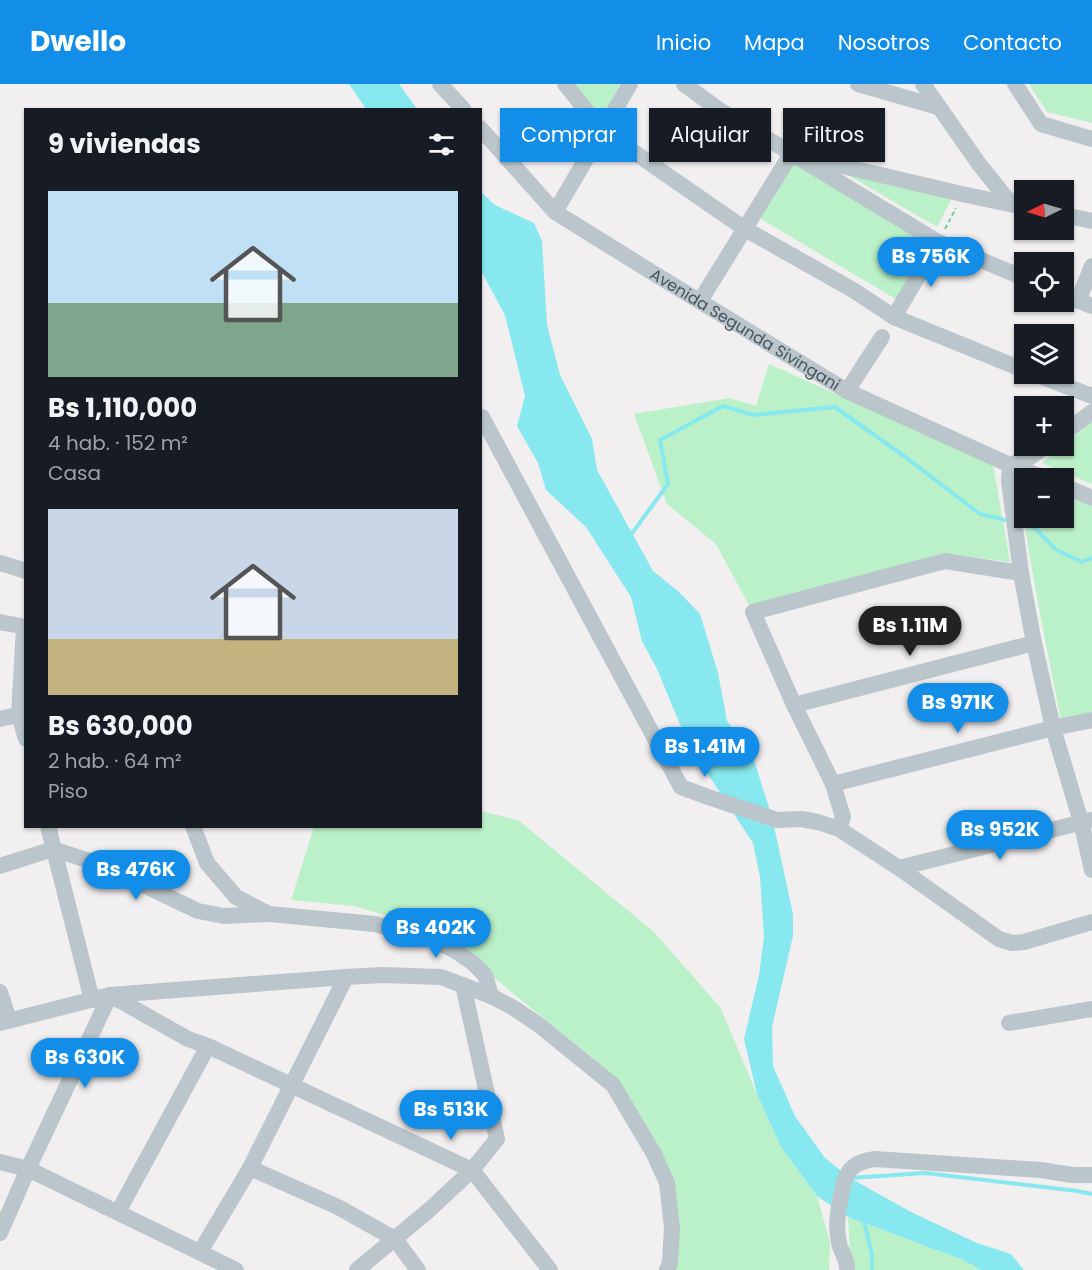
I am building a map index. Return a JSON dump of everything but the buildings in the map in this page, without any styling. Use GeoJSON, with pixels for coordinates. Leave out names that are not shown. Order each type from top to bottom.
{"type":"FeatureCollection","features":[{"type":"Feature","properties":{"kind":"street"},"geometry":{"type":"LineString","coordinates":[[440,84],[462,108]]}},
{"type":"Feature","properties":{"kind":"street"},"geometry":{"type":"LineString","coordinates":[[565,84],[584,108]]}},
{"type":"Feature","properties":{"kind":"street"},"geometry":{"type":"LineString","coordinates":[[615,108],[630,84]]}},
{"type":"Feature","properties":{"kind":"street"},"geometry":{"type":"LineString","coordinates":[[684,84],[718,109],[783,149]]}},
{"type":"Feature","properties":{"kind":"street"},"geometry":{"type":"LineString","coordinates":[[858,84],[938,107]]}},
{"type":"Feature","properties":{"kind":"street"},"geometry":{"type":"LineString","coordinates":[[923,84],[979,164],[1014,202]]}},
{"type":"Feature","properties":{"kind":"street"},"geometry":{"type":"LineString","coordinates":[[1015,84],[1041,124],[1092,139]]}},
{"type":"Feature","properties":{"kind":"street","name":"Avenida Segunda Sivingani"},"geometry":{"type":"LineString","coordinates":[[482,130],[555,212],[847,391],[1018,468]]}},
{"type":"Feature","properties":{"kind":"street"},"geometry":{"type":"LineString","coordinates":[[637,154],[745,229],[853,290],[894,317],[1014,365]]}},
{"type":"Feature","properties":{"kind":"street"},"geometry":{"type":"LineString","coordinates":[[555,212],[584,162]]}},
{"type":"Feature","properties":{"kind":"street"},"geometry":{"type":"LineString","coordinates":[[700,301],[786,162]]}},
{"type":"Feature","properties":{"kind":"street"},"geometry":{"type":"LineString","coordinates":[[804,162],[938,242],[1014,274]]}},
{"type":"Feature","properties":{"kind":"street"},"geometry":{"type":"LineString","coordinates":[[825,162],[1014,205]]}},
{"type":"Feature","properties":{"kind":"street"},"geometry":{"type":"LineString","coordinates":[[1074,217],[1092,221]]}},
{"type":"Feature","properties":{"kind":"street"},"geometry":{"type":"LineString","coordinates":[[894,317],[938,242]]}},
{"type":"Feature","properties":{"kind":"street"},"geometry":{"type":"LineString","coordinates":[[1078,301],[1092,266]]}},
{"type":"Feature","properties":{"kind":"street"},"geometry":{"type":"LineString","coordinates":[[847,391],[882,337]]}},
{"type":"Feature","properties":{"kind":"street"},"geometry":{"type":"LineString","coordinates":[[1061,384],[1092,396]]}},
{"type":"Feature","properties":{"kind":"street"},"geometry":{"type":"LineString","coordinates":[[1074,426],[1092,412]]}},
{"type":"Feature","properties":{"kind":"street"},"geometry":{"type":"LineString","coordinates":[[482,417],[681,787],[777,820],[801,819],[839,829],[899,868],[999,939],[1012,943],[1024,942],[1092,922]]}},
{"type":"Feature","properties":{"kind":"street"},"geometry":{"type":"LineString","coordinates":[[1032,456],[1010,465],[1009,481],[1021,573],[1053,728],[1087,821],[1092,870]]}},
{"type":"Feature","properties":{"kind":"street"},"geometry":{"type":"LineString","coordinates":[[1074,490],[1092,498]]}},
{"type":"Feature","properties":{"kind":"street"},"geometry":{"type":"LineString","coordinates":[[839,829],[843,818],[833,784],[794,705],[753,612],[945,561],[1021,573]]}},
{"type":"Feature","properties":{"kind":"street"},"geometry":{"type":"LineString","coordinates":[[0,563],[24,570]]}},
{"type":"Feature","properties":{"kind":"street"},"geometry":{"type":"LineString","coordinates":[[0,621],[24,627]]}},
{"type":"Feature","properties":{"kind":"street"},"geometry":{"type":"LineString","coordinates":[[794,705],[1034,644]]}},
{"type":"Feature","properties":{"kind":"street"},"geometry":{"type":"LineString","coordinates":[[0,720],[22,713],[24,656]]}},
{"type":"Feature","properties":{"kind":"street"},"geometry":{"type":"LineString","coordinates":[[833,784],[1092,720]]}},
{"type":"Feature","properties":{"kind":"street"},"geometry":{"type":"LineString","coordinates":[[899,868],[1087,821]]}},
{"type":"Feature","properties":{"kind":"street"},"geometry":{"type":"LineString","coordinates":[[48,828],[92,1000]]}},
{"type":"Feature","properties":{"kind":"street"},"geometry":{"type":"LineString","coordinates":[[194,828],[207,863],[236,897],[269,914]]}},
{"type":"Feature","properties":{"kind":"street"},"geometry":{"type":"LineString","coordinates":[[0,866],[53,849],[102,865],[198,911],[224,916],[269,914],[375,924],[434,940],[457,952],[485,975],[490,996]]}},
{"type":"Feature","properties":{"kind":"street"},"geometry":{"type":"LineString","coordinates":[[0,992],[4,1022],[110,995],[382,975],[441,977],[490,996],[539,1025],[613,1085],[654,1154],[667,1183],[672,1228],[670,1263],[667,1270]]}},
{"type":"Feature","properties":{"kind":"street"},"geometry":{"type":"LineString","coordinates":[[200,1252],[250,1168],[346,977]]}},
{"type":"Feature","properties":{"kind":"street"},"geometry":{"type":"LineString","coordinates":[[357,1270],[428,1211],[472,1170],[497,1138],[463,985]]}},
{"type":"Feature","properties":{"kind":"street"},"geometry":{"type":"LineString","coordinates":[[110,995],[188,1039],[208,1046],[472,1170],[550,1270]]}},
{"type":"Feature","properties":{"kind":"street"},"geometry":{"type":"LineString","coordinates":[[0,1233],[110,995]]}},
{"type":"Feature","properties":{"kind":"street"},"geometry":{"type":"LineString","coordinates":[[1009,1023],[1092,1009]]}},
{"type":"Feature","properties":{"kind":"street"},"geometry":{"type":"LineString","coordinates":[[118,1212],[208,1046]]}},
{"type":"Feature","properties":{"kind":"street"},"geometry":{"type":"LineString","coordinates":[[847,1270],[839,1244],[836,1216],[843,1179],[862,1161],[875,1159],[1092,1175]]}},
{"type":"Feature","properties":{"kind":"street"},"geometry":{"type":"LineString","coordinates":[[0,1162],[28,1169],[236,1270]]}},
{"type":"Feature","properties":{"kind":"street"},"geometry":{"type":"LineString","coordinates":[[250,1168],[338,1207],[395,1239],[417,1270]]}},
{"type":"Feature","properties":{"kind":"path"},"geometry":{"type":"LineString","coordinates":[[938,242],[963,194]]}},
{"type":"Feature","properties":{"kind":"green space"},"geometry":{"type":"Polygon","coordinates":[[[574,84],[620,84],[607,108],[594,108],[574,84]]]}},
{"type":"Feature","properties":{"kind":"green space"},"geometry":{"type":"Polygon","coordinates":[[[1029,84],[1092,84],[1092,123],[1047,112],[1029,84]]]}},
{"type":"Feature","properties":{"kind":"green space"},"geometry":{"type":"Polygon","coordinates":[[[790,162],[799,162],[933,243],[899,301],[758,217],[790,162]]]}},
{"type":"Feature","properties":{"kind":"green space"},"geometry":{"type":"Polygon","coordinates":[[[841,171],[953,196],[937,227],[841,171]]]}},
{"type":"Feature","properties":{"kind":"green space"},"geometry":{"type":"Polygon","coordinates":[[[769,364],[993,464],[1010,562],[942,553],[752,611],[716,544],[667,504],[634,414],[729,398],[756,406],[769,364]]]}},
{"type":"Feature","properties":{"kind":"green space"},"geometry":{"type":"Polygon","coordinates":[[[1092,422],[1092,484],[1074,476],[1074,468],[1054,468],[1042,463],[1051,456],[1074,456],[1074,437],[1092,422]]]}},
{"type":"Feature","properties":{"kind":"green space"},"geometry":{"type":"Polygon","coordinates":[[[1074,498],[1092,505],[1092,713],[1061,720],[1025,528],[1074,528],[1074,498]]]}},
{"type":"Feature","properties":{"kind":"green space"},"geometry":{"type":"Polygon","coordinates":[[[482,811],[518,820],[654,932],[720,1007],[781,1147],[817,1196],[830,1243],[829,1270],[669,1270],[657,1145],[594,1059],[434,929],[354,906],[291,900],[314,828],[482,828],[482,811]]]}},
{"type":"Feature","properties":{"kind":"green space"},"geometry":{"type":"Polygon","coordinates":[[[848,1217],[963,1260],[981,1270],[850,1270],[848,1217]]]}},
{"type":"Feature","properties":{"kind":"water"},"geometry":{"type":"Polygon","coordinates":[[[349,84],[399,84],[416,108],[365,108],[349,84]]]}},
{"type":"Feature","properties":{"kind":"water"},"geometry":{"type":"Polygon","coordinates":[[[482,193],[495,205],[534,223],[542,241],[547,325],[560,375],[592,439],[597,470],[653,571],[679,592],[700,614],[718,673],[727,721],[753,757],[772,817],[793,914],[793,936],[772,1027],[773,1066],[795,1116],[825,1158],[850,1178],[913,1213],[977,1243],[1011,1254],[1024,1270],[981,1270],[963,1260],[848,1217],[817,1196],[781,1147],[757,1094],[744,1039],[759,975],[764,937],[760,877],[753,843],[696,756],[679,722],[657,669],[642,641],[631,597],[586,527],[546,490],[538,463],[517,426],[525,396],[505,315],[482,273],[482,193]]]}},
{"type":"Feature","properties":{"kind":"waterway"},"geometry":{"type":"LineString","coordinates":[[630,536],[668,484],[660,440],[723,406],[753,415],[835,407],[980,514],[1005,520]]}},
{"type":"Feature","properties":{"kind":"waterway"},"geometry":{"type":"LineString","coordinates":[[1035,528],[1055,549],[1082,562],[1092,558]]}},
{"type":"Feature","properties":{"kind":"waterway"},"geometry":{"type":"LineString","coordinates":[[851,1178],[925,1173],[1092,1194]]}},
{"type":"Feature","properties":{"kind":"waterway"},"geometry":{"type":"LineString","coordinates":[[864,1221],[872,1255],[872,1270]]}}]}
